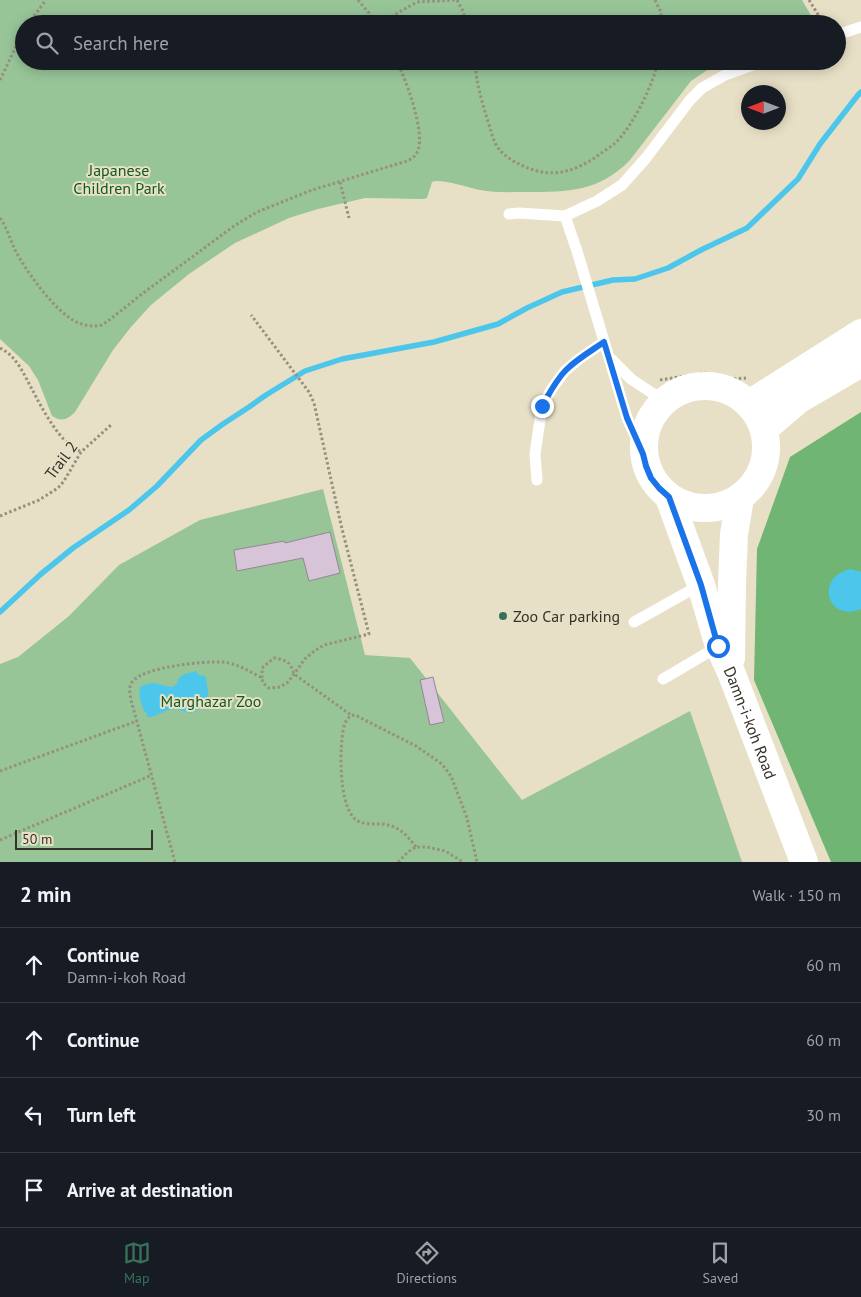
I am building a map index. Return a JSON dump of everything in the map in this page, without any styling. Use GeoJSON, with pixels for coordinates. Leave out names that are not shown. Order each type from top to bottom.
{"type":"FeatureCollection","features":[{"type":"Feature","properties":{"kind":"main road"},"geometry":{"type":"LineString","coordinates":[[749,391],[764,429],[767,448],[763,467],[754,485],[740,498],[723,506],[704,509],[685,506],[669,497],[651,478],[643,454],[643,440],[646,428],[663,390],[671,395],[691,386],[712,385],[732,391],[749,391],[861,333]]}},
{"type":"Feature","properties":{"kind":"main road"},"geometry":{"type":"LineString","coordinates":[[764,429],[798,400],[861,363]]}},
{"type":"Feature","properties":{"kind":"main road","name":"Damn-i-koh Road"},"geometry":{"type":"LineString","coordinates":[[669,497],[701,585],[718,646],[731,672],[804,862]]}},
{"type":"Feature","properties":{"kind":"main road"},"geometry":{"type":"LineString","coordinates":[[731,672],[734,534],[740,498]]}},
{"type":"Feature","properties":{"kind":"lane"},"geometry":{"type":"LineString","coordinates":[[846,32],[861,27]]}},
{"type":"Feature","properties":{"kind":"lane"},"geometry":{"type":"LineString","coordinates":[[509,214],[565,216],[597,202],[622,185],[646,158],[690,100],[702,88],[725,75],[739,70]]}},
{"type":"Feature","properties":{"kind":"lane"},"geometry":{"type":"LineString","coordinates":[[565,216],[627,418],[643,454]]}},
{"type":"Feature","properties":{"kind":"lane"},"geometry":{"type":"LineString","coordinates":[[537,480],[535,454],[542,406],[552,387],[565,371],[604,342]]}},
{"type":"Feature","properties":{"kind":"lane"},"geometry":{"type":"LineString","coordinates":[[608,356],[631,379],[652,393],[663,390]]}},
{"type":"Feature","properties":{"kind":"lane"},"geometry":{"type":"LineString","coordinates":[[634,622],[701,585]]}},
{"type":"Feature","properties":{"kind":"lane"},"geometry":{"type":"LineString","coordinates":[[663,679],[718,646]]}},
{"type":"Feature","properties":{"kind":"path"},"geometry":{"type":"LineString","coordinates":[[35,15],[46,0]]}},
{"type":"Feature","properties":{"kind":"path"},"geometry":{"type":"LineString","coordinates":[[358,0],[370,15]]}},
{"type":"Feature","properties":{"kind":"path"},"geometry":{"type":"LineString","coordinates":[[394,15],[418,1],[457,0],[464,15]]}},
{"type":"Feature","properties":{"kind":"path"},"geometry":{"type":"LineString","coordinates":[[655,0],[661,15]]}},
{"type":"Feature","properties":{"kind":"path"},"geometry":{"type":"LineString","coordinates":[[809,0],[818,15]]}},
{"type":"Feature","properties":{"kind":"path"},"geometry":{"type":"LineString","coordinates":[[0,80],[15,49]]}},
{"type":"Feature","properties":{"kind":"path"},"geometry":{"type":"LineString","coordinates":[[0,218],[24,265],[54,304],[78,323],[95,327],[102,325],[241,221],[265,208],[407,161],[415,156],[418,151],[419,136],[416,117],[400,70]]}},
{"type":"Feature","properties":{"kind":"path"},"geometry":{"type":"LineString","coordinates":[[476,70],[485,113],[496,145],[503,154],[516,163],[536,171],[551,173],[577,168],[593,160],[618,141],[643,101],[655,70]]}},
{"type":"Feature","properties":{"kind":"path"},"geometry":{"type":"LineString","coordinates":[[340,182],[349,218]]}},
{"type":"Feature","properties":{"kind":"path"},"geometry":{"type":"LineString","coordinates":[[251,314],[312,397],[318,414],[342,529],[370,634],[324,645],[305,659],[294,674],[288,682],[280,687],[270,688],[263,683],[262,668],[274,658],[284,659],[291,665],[294,674],[351,715],[355,715],[416,746],[442,764],[451,776],[467,818],[477,862]]}},
{"type":"Feature","properties":{"kind":"path"},"geometry":{"type":"LineString","coordinates":[[0,348],[9,353],[18,364],[42,408],[63,439],[81,452]]}},
{"type":"Feature","properties":{"kind":"path"},"geometry":{"type":"LineString","coordinates":[[663,390],[704,373],[733,379],[749,391]]}},
{"type":"Feature","properties":{"kind":"path","name":"Trail 2"},"geometry":{"type":"LineString","coordinates":[[0,516],[39,500],[58,488],[81,452],[111,425]]}},
{"type":"Feature","properties":{"kind":"path"},"geometry":{"type":"LineString","coordinates":[[175,862],[130,700],[132,682],[140,675],[167,667],[205,662],[223,662],[236,665],[262,678]]}},
{"type":"Feature","properties":{"kind":"path"},"geometry":{"type":"LineString","coordinates":[[351,715],[345,723],[341,763],[342,785],[352,816],[362,823],[385,824],[399,829],[408,836],[416,848]]}},
{"type":"Feature","properties":{"kind":"path"},"geometry":{"type":"LineString","coordinates":[[0,771],[137,722]]}},
{"type":"Feature","properties":{"kind":"path"},"geometry":{"type":"LineString","coordinates":[[0,840],[152,775]]}},
{"type":"Feature","properties":{"kind":"path"},"geometry":{"type":"LineString","coordinates":[[398,862],[408,852],[416,848],[427,847],[445,850],[463,862]]}},
{"type":"Feature","properties":{"kind":"green space","name":"Japanese Children Park"},"geometry":{"type":"Polygon","coordinates":[[[0,0],[802,0],[811,15],[15,15],[15,70],[708,70],[691,81],[630,160],[618,171],[595,184],[556,192],[504,192],[486,191],[435,181],[432,182],[427,198],[424,199],[365,198],[289,218],[235,243],[189,274],[151,305],[113,350],[75,412],[67,418],[59,419],[52,416],[38,380],[29,366],[0,339],[0,0]]]}},
{"type":"Feature","properties":{"kind":"green space"},"geometry":{"type":"Polygon","coordinates":[[[861,412],[861,862],[831,862],[754,680],[757,549],[790,457],[861,412]]]}},
{"type":"Feature","properties":{"kind":"green space","name":"Marghazar Zoo"},"geometry":{"type":"Polygon","coordinates":[[[323,489],[365,655],[410,658],[522,800],[690,711],[742,862],[0,862],[0,664],[18,657],[69,616],[119,565],[200,520],[323,489]]]}},
{"type":"Feature","properties":{"kind":"water"},"geometry":{"type":"Polygon","coordinates":[[[851,569],[861,572],[861,609],[849,612],[840,610],[833,605],[829,597],[829,589],[832,581],[839,574],[851,569]]]}},
{"type":"Feature","properties":{"kind":"water"},"geometry":{"type":"Polygon","coordinates":[[[196,671],[199,675],[206,678],[208,705],[190,713],[176,709],[148,717],[141,702],[140,687],[154,683],[173,687],[179,678],[196,671]]]}},
{"type":"Feature","properties":{"kind":"building"},"geometry":{"type":"Polygon","coordinates":[[[330,532],[340,573],[309,581],[303,558],[237,571],[234,550],[284,541],[285,543],[330,532]]]}},
{"type":"Feature","properties":{"kind":"building"},"geometry":{"type":"Polygon","coordinates":[[[433,677],[444,722],[430,725],[420,680],[433,677]]]}},
{"type":"Feature","properties":{"kind":"waterway"},"geometry":{"type":"LineString","coordinates":[[0,612],[41,574],[73,548],[129,510],[157,486],[201,440],[266,395],[305,371],[342,359],[434,342],[498,324],[562,292],[613,280],[635,279],[668,268],[747,228],[798,179],[820,144],[861,92]]}},
{"type":"Feature","properties":{"kind":"place","name":"Zoo Car parking"},"geometry":{"type":"Point","coordinates":[503,616]}},
{"type":"Feature","properties":{"kind":"route"},"geometry":{"type":"LineString","coordinates":[[542,406],[552,387],[565,371],[604,342],[627,418],[651,478],[669,497],[701,585],[718,646]]}}]}
